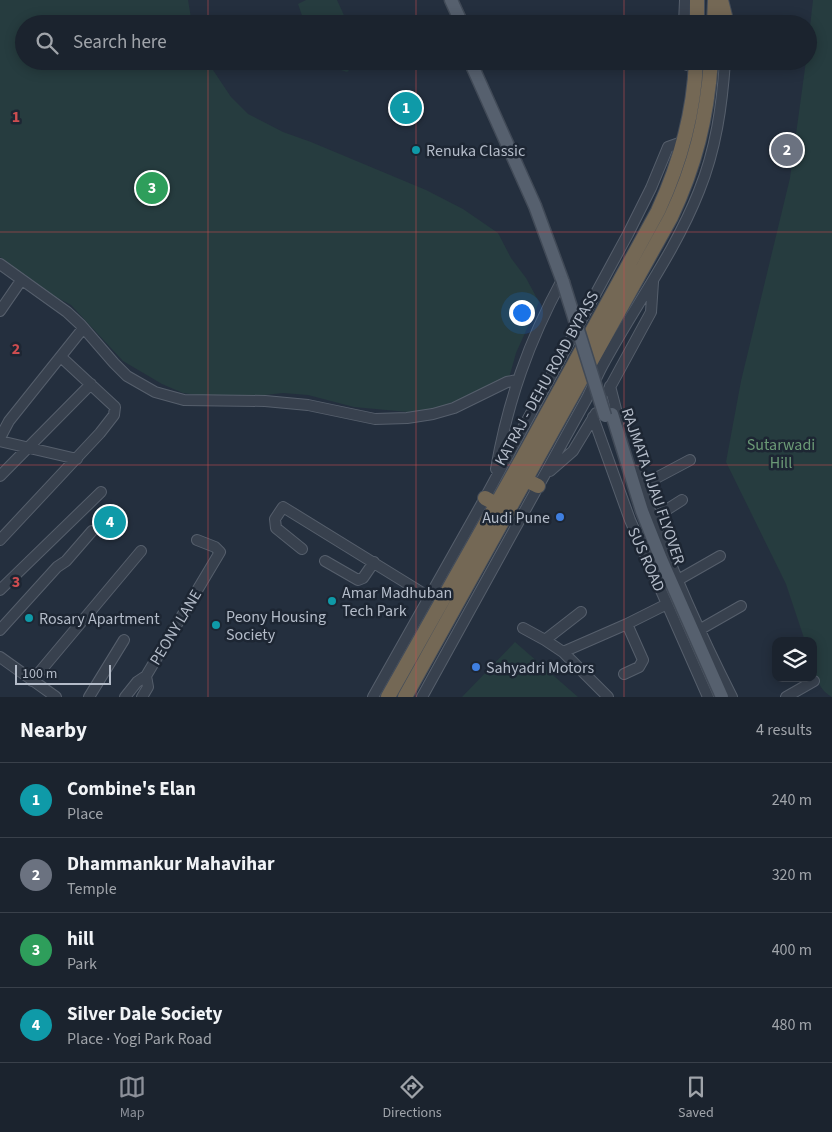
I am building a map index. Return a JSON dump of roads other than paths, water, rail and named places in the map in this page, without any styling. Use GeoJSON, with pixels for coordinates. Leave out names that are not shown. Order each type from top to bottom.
{"type":"FeatureCollection","features":[{"type":"Feature","properties":{"kind":"highway"},"geometry":{"type":"LineString","coordinates":[[697,0],[697,15]]}},
{"type":"Feature","properties":{"kind":"highway"},"geometry":{"type":"LineString","coordinates":[[714,15],[715,0]]}},
{"type":"Feature","properties":{"kind":"highway"},"geometry":{"type":"LineString","coordinates":[[721,0],[725,15]]}},
{"type":"Feature","properties":{"kind":"highway","name":"KATRAJ - DEHU ROAD BYPASS"},"geometry":{"type":"LineString","coordinates":[[388,697],[490,501],[642,242],[668,188],[684,141],[693,102],[692,70]]}},
{"type":"Feature","properties":{"kind":"highway","name":"KATRAJ - DEHU ROAD BYPASS"},"geometry":{"type":"LineString","coordinates":[[405,697],[536,481],[678,201],[700,141],[711,70]]}},
{"type":"Feature","properties":{"kind":"main road"},"geometry":{"type":"LineString","coordinates":[[443,0],[449,15]]}},
{"type":"Feature","properties":{"kind":"main road"},"geometry":{"type":"LineString","coordinates":[[451,0],[458,15]]}},
{"type":"Feature","properties":{"kind":"main road"},"geometry":{"type":"LineString","coordinates":[[474,70],[565,281]]}},
{"type":"Feature","properties":{"kind":"main road"},"geometry":{"type":"LineString","coordinates":[[482,70],[541,200],[565,281]]}},
{"type":"Feature","properties":{"kind":"main road","name":"RAJMATA JIJAU FLYOVER"},"geometry":{"type":"LineString","coordinates":[[565,281],[637,517],[715,697]]}},
{"type":"Feature","properties":{"kind":"main road","name":"RAJMATA JIJAU FLYOVER"},"geometry":{"type":"LineString","coordinates":[[607,417],[661,559],[722,697]]}},
{"type":"Feature","properties":{"kind":"street"},"geometry":{"type":"LineString","coordinates":[[684,15],[685,0]]}},
{"type":"Feature","properties":{"kind":"street"},"geometry":{"type":"LineString","coordinates":[[728,0],[728,15]]}},
{"type":"Feature","properties":{"kind":"street"},"geometry":{"type":"LineString","coordinates":[[422,697],[536,481],[587,398],[605,361],[668,256],[691,207],[714,144],[722,107],[724,70]]}},
{"type":"Feature","properties":{"kind":"street"},"geometry":{"type":"LineString","coordinates":[[495,477],[644,204],[668,147],[684,141]]}},
{"type":"Feature","properties":{"kind":"street"},"geometry":{"type":"LineString","coordinates":[[0,264],[67,312],[127,376],[155,392],[194,402],[265,401],[308,406],[375,419],[407,418],[454,408],[507,382],[517,380]]}},
{"type":"Feature","properties":{"kind":"street"},"geometry":{"type":"LineString","coordinates":[[0,268],[68,317],[116,370],[150,394],[166,401],[184,405],[288,409],[332,415],[342,412]]}},
{"type":"Feature","properties":{"kind":"street"},"geometry":{"type":"LineString","coordinates":[[373,697],[429,597],[490,501],[499,452],[517,380],[554,295],[565,281]]}},
{"type":"Feature","properties":{"kind":"street"},"geometry":{"type":"LineString","coordinates":[[536,481],[573,451],[607,417],[610,386],[651,312],[653,281]]}},
{"type":"Feature","properties":{"kind":"street"},"geometry":{"type":"LineString","coordinates":[[0,310],[20,282]]}},
{"type":"Feature","properties":{"kind":"street"},"geometry":{"type":"LineString","coordinates":[[76,459],[0,439],[9,421],[82,331]]}},
{"type":"Feature","properties":{"kind":"street"},"geometry":{"type":"LineString","coordinates":[[0,540],[76,459],[114,414],[115,407],[60,357]]}},
{"type":"Feature","properties":{"kind":"street"},"geometry":{"type":"LineString","coordinates":[[0,476],[91,384]]}},
{"type":"Feature","properties":{"kind":"street"},"geometry":{"type":"LineString","coordinates":[[607,417],[610,386]]}},
{"type":"Feature","properties":{"kind":"street","name":"SUS ROAD"},"geometry":{"type":"LineString","coordinates":[[607,417],[641,486],[652,519],[678,580],[732,697]]}},
{"type":"Feature","properties":{"kind":"street","name":"SUS ROAD"},"geometry":{"type":"LineString","coordinates":[[607,417],[624,505],[708,697]]}},
{"type":"Feature","properties":{"kind":"street"},"geometry":{"type":"LineString","coordinates":[[641,486],[690,460]]}},
{"type":"Feature","properties":{"kind":"street"},"geometry":{"type":"LineString","coordinates":[[0,590],[100,492]]}},
{"type":"Feature","properties":{"kind":"street"},"geometry":{"type":"LineString","coordinates":[[652,519],[682,500]]}},
{"type":"Feature","properties":{"kind":"street"},"geometry":{"type":"LineString","coordinates":[[302,549],[276,528],[276,519],[283,507],[429,597]]}},
{"type":"Feature","properties":{"kind":"street"},"geometry":{"type":"LineString","coordinates":[[0,630],[92,531]]}},
{"type":"Feature","properties":{"kind":"street","name":"PEONY LANE"},"geometry":{"type":"LineString","coordinates":[[125,697],[137,682],[146,676],[220,552],[215,547],[197,540]]}},
{"type":"Feature","properties":{"kind":"street"},"geometry":{"type":"LineString","coordinates":[[32,681],[141,551]]}},
{"type":"Feature","properties":{"kind":"street"},"geometry":{"type":"LineString","coordinates":[[678,580],[720,556]]}},
{"type":"Feature","properties":{"kind":"street"},"geometry":{"type":"LineString","coordinates":[[325,561],[358,580],[370,569],[374,562]]}},
{"type":"Feature","properties":{"kind":"street"},"geometry":{"type":"LineString","coordinates":[[563,652],[628,624],[667,604]]}},
{"type":"Feature","properties":{"kind":"street"},"geometry":{"type":"LineString","coordinates":[[700,630],[741,606]]}},
{"type":"Feature","properties":{"kind":"street"},"geometry":{"type":"LineString","coordinates":[[545,640],[581,612]]}},
{"type":"Feature","properties":{"kind":"street"},"geometry":{"type":"LineString","coordinates":[[624,674],[639,667],[643,660],[628,624]]}},
{"type":"Feature","properties":{"kind":"street"},"geometry":{"type":"LineString","coordinates":[[523,628],[563,652],[608,697]]}},
{"type":"Feature","properties":{"kind":"street"},"geometry":{"type":"LineString","coordinates":[[89,697],[124,640]]}},
{"type":"Feature","properties":{"kind":"street"},"geometry":{"type":"LineString","coordinates":[[0,657],[56,697]]}},
{"type":"Feature","properties":{"kind":"street"},"geometry":{"type":"LineString","coordinates":[[142,697],[148,687],[146,676]]}},
{"type":"Feature","properties":{"kind":"street"},"geometry":{"type":"LineString","coordinates":[[786,697],[812,682]]}},
{"type":"Feature","properties":{"kind":"place","name":"Combine's Elan"},"geometry":{"type":"Point","coordinates":[406,108]}},
{"type":"Feature","properties":{"kind":"place","name":"Renuka Classic"},"geometry":{"type":"Point","coordinates":[416,150]}},
{"type":"Feature","properties":{"kind":"place","name":"Dhammankur Mahavihar"},"geometry":{"type":"Point","coordinates":[787,150]}},
{"type":"Feature","properties":{"kind":"place","name":"hill"},"geometry":{"type":"Point","coordinates":[152,188]}},
{"type":"Feature","properties":{"kind":"place","name":"Audi Pune"},"geometry":{"type":"Point","coordinates":[560,517]}},
{"type":"Feature","properties":{"kind":"place","name":"Silver Dale Society"},"geometry":{"type":"Point","coordinates":[110,522]}},
{"type":"Feature","properties":{"kind":"place","name":"Amar Madhuban Tech Park"},"geometry":{"type":"Point","coordinates":[332,601]}},
{"type":"Feature","properties":{"kind":"place","name":"Rosary Apartment"},"geometry":{"type":"Point","coordinates":[29,618]}},
{"type":"Feature","properties":{"kind":"place","name":"Peony Housing Society"},"geometry":{"type":"Point","coordinates":[216,625]}},
{"type":"Feature","properties":{"kind":"place","name":"Sahyadri Motors"},"geometry":{"type":"Point","coordinates":[476,667]}},
{"type":"Feature","properties":{"kind":"park label","name":"Sutarwadi Hill"},"geometry":{"type":"Point","coordinates":[781,453]}}]}
